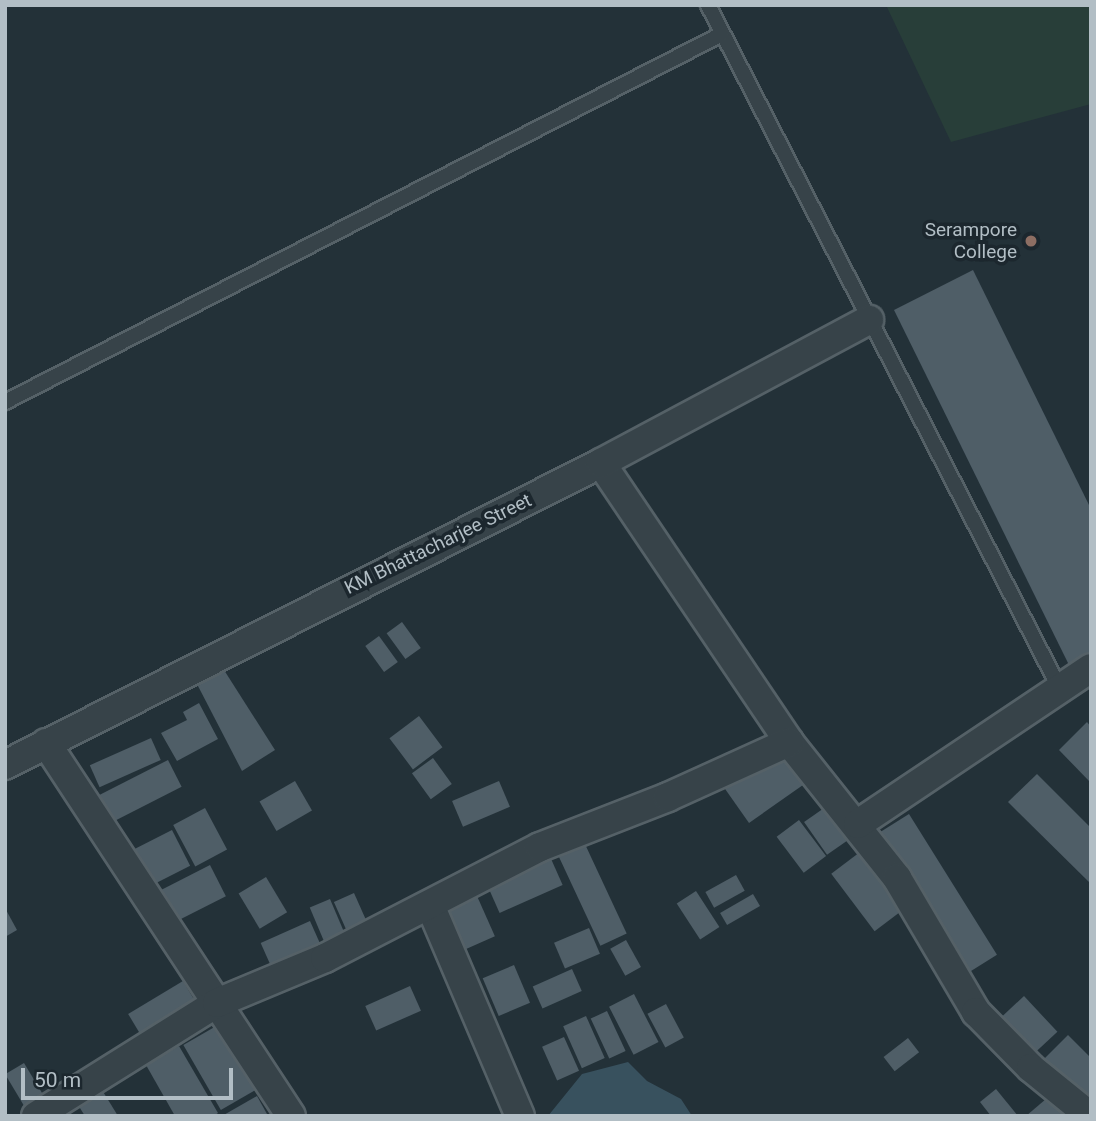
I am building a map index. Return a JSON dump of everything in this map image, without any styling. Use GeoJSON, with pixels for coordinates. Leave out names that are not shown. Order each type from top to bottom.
{"type":"FeatureCollection","features":[{"type":"Feature","properties":{"kind":"street","name":"KM Bhattacharjee Street"},"geometry":{"type":"LineString","coordinates":[[5,765],[601,463],[869,320]]}},
{"type":"Feature","properties":{"kind":"street"},"geometry":{"type":"LineString","coordinates":[[601,463],[789,741],[858,824],[911,901],[976,1012],[1031,1068],[1090,1116]]}},
{"type":"Feature","properties":{"kind":"street"},"geometry":{"type":"LineString","coordinates":[[858,824],[1091,668]]}},
{"type":"Feature","properties":{"kind":"street"},"geometry":{"type":"LineString","coordinates":[[36,1116],[217,1003],[325,958],[540,848],[668,797],[789,741]]}},
{"type":"Feature","properties":{"kind":"street"},"geometry":{"type":"LineString","coordinates":[[46,743],[291,1116]]}},
{"type":"Feature","properties":{"kind":"street"},"geometry":{"type":"LineString","coordinates":[[430,905],[520,1116]]}},
{"type":"Feature","properties":{"kind":"lane"},"geometry":{"type":"LineString","coordinates":[[708,5],[1060,689]]}},
{"type":"Feature","properties":{"kind":"lane"},"geometry":{"type":"LineString","coordinates":[[5,402],[723,34]]}},
{"type":"Feature","properties":{"kind":"green space"},"geometry":{"type":"Polygon","coordinates":[[[886,5],[1091,5],[1091,104],[951,142],[886,5]]]}},
{"type":"Feature","properties":{"kind":"water"},"geometry":{"type":"Polygon","coordinates":[[[628,1062],[647,1081],[681,1099],[692,1116],[548,1116],[582,1074],[628,1062]]]}},
{"type":"Feature","properties":{"kind":"building"},"geometry":{"type":"Polygon","coordinates":[[[973,270],[1091,509],[1091,655],[1069,665],[894,310],[973,270]]]}},
{"type":"Feature","properties":{"kind":"building"},"geometry":{"type":"Polygon","coordinates":[[[402,622],[421,648],[405,659],[387,633],[402,622]]]}},
{"type":"Feature","properties":{"kind":"building"},"geometry":{"type":"Polygon","coordinates":[[[379,636],[398,662],[384,672],[365,646],[379,636]]]}},
{"type":"Feature","properties":{"kind":"building"},"geometry":{"type":"Polygon","coordinates":[[[224,670],[275,750],[242,771],[198,686],[224,670]]]}},
{"type":"Feature","properties":{"kind":"building"},"geometry":{"type":"Polygon","coordinates":[[[199,703],[218,739],[177,761],[161,733],[187,720],[183,712],[199,703]]]}},
{"type":"Feature","properties":{"kind":"building"},"geometry":{"type":"Polygon","coordinates":[[[419,716],[442,747],[413,769],[389,738],[419,716]]]}},
{"type":"Feature","properties":{"kind":"building"},"geometry":{"type":"Polygon","coordinates":[[[1087,722],[1091,727],[1091,783],[1059,750],[1087,722]]]}},
{"type":"Feature","properties":{"kind":"building"},"geometry":{"type":"Polygon","coordinates":[[[151,738],[161,760],[100,787],[90,765],[151,738]]]}},
{"type":"Feature","properties":{"kind":"building"},"geometry":{"type":"Polygon","coordinates":[[[787,757],[803,785],[749,823],[723,786],[787,757]]]}},
{"type":"Feature","properties":{"kind":"building"},"geometry":{"type":"Polygon","coordinates":[[[433,758],[452,784],[431,799],[412,773],[433,758]]]}},
{"type":"Feature","properties":{"kind":"building"},"geometry":{"type":"Polygon","coordinates":[[[168,760],[182,787],[109,824],[95,797],[168,760]]]}},
{"type":"Feature","properties":{"kind":"building"},"geometry":{"type":"Polygon","coordinates":[[[1037,774],[1091,828],[1091,884],[1008,802],[1037,774]]]}},
{"type":"Feature","properties":{"kind":"building"},"geometry":{"type":"Polygon","coordinates":[[[295,781],[312,810],[276,831],[259,802],[295,781]]]}},
{"type":"Feature","properties":{"kind":"building"},"geometry":{"type":"Polygon","coordinates":[[[499,781],[510,807],[463,827],[452,801],[499,781]]]}},
{"type":"Feature","properties":{"kind":"building"},"geometry":{"type":"Polygon","coordinates":[[[827,806],[850,839],[827,855],[804,822],[827,806]]]}},
{"type":"Feature","properties":{"kind":"building"},"geometry":{"type":"Polygon","coordinates":[[[205,808],[227,849],[195,866],[173,825],[205,808]]]}},
{"type":"Feature","properties":{"kind":"building"},"geometry":{"type":"Polygon","coordinates":[[[909,814],[997,955],[964,975],[876,835],[909,814]]]}},
{"type":"Feature","properties":{"kind":"building"},"geometry":{"type":"Polygon","coordinates":[[[799,820],[826,856],[804,873],[777,837],[799,820]]]}},
{"type":"Feature","properties":{"kind":"building"},"geometry":{"type":"Polygon","coordinates":[[[172,830],[190,866],[153,885],[135,849],[172,830]]]}},
{"type":"Feature","properties":{"kind":"building"},"geometry":{"type":"Polygon","coordinates":[[[584,842],[627,934],[600,946],[558,854],[584,842]]]}},
{"type":"Feature","properties":{"kind":"building"},"geometry":{"type":"Polygon","coordinates":[[[864,849],[907,907],[875,931],[831,874],[864,849]]]}},
{"type":"Feature","properties":{"kind":"building"},"geometry":{"type":"Polygon","coordinates":[[[548,852],[563,885],[500,913],[485,880],[548,852]]]}},
{"type":"Feature","properties":{"kind":"building"},"geometry":{"type":"Polygon","coordinates":[[[210,865],[226,896],[176,922],[160,890],[210,865]]]}},
{"type":"Feature","properties":{"kind":"building"},"geometry":{"type":"Polygon","coordinates":[[[736,875],[745,891],[714,908],[705,892],[736,875]]]}},
{"type":"Feature","properties":{"kind":"building"},"geometry":{"type":"Polygon","coordinates":[[[266,877],[287,912],[260,929],[239,893],[266,877]]]}},
{"type":"Feature","properties":{"kind":"building"},"geometry":{"type":"Polygon","coordinates":[[[696,891],[719,927],[700,940],[677,904],[696,891]]]}},
{"type":"Feature","properties":{"kind":"building"},"geometry":{"type":"Polygon","coordinates":[[[354,893],[368,925],[348,934],[334,902],[354,893]]]}},
{"type":"Feature","properties":{"kind":"building"},"geometry":{"type":"Polygon","coordinates":[[[753,894],[760,906],[727,925],[720,913],[753,894]]]}},
{"type":"Feature","properties":{"kind":"building"},"geometry":{"type":"Polygon","coordinates":[[[477,896],[495,936],[464,950],[446,910],[477,896]]]}},
{"type":"Feature","properties":{"kind":"building"},"geometry":{"type":"Polygon","coordinates":[[[330,899],[346,936],[325,944],[310,908],[330,899]]]}},
{"type":"Feature","properties":{"kind":"building"},"geometry":{"type":"Polygon","coordinates":[[[5,908],[17,930],[5,937],[5,908]]]}},
{"type":"Feature","properties":{"kind":"building"},"geometry":{"type":"Polygon","coordinates":[[[310,921],[324,952],[274,974],[261,943],[310,921]]]}},
{"type":"Feature","properties":{"kind":"building"},"geometry":{"type":"Polygon","coordinates":[[[589,928],[600,954],[565,969],[554,943],[589,928]]]}},
{"type":"Feature","properties":{"kind":"building"},"geometry":{"type":"Polygon","coordinates":[[[626,940],[641,967],[625,976],[610,949],[626,940]]]}},
{"type":"Feature","properties":{"kind":"building"},"geometry":{"type":"Polygon","coordinates":[[[514,965],[530,1003],[499,1016],[483,978],[514,965]]]}},
{"type":"Feature","properties":{"kind":"building"},"geometry":{"type":"Polygon","coordinates":[[[572,969],[582,991],[542,1008],[533,986],[572,969]]]}},
{"type":"Feature","properties":{"kind":"building"},"geometry":{"type":"Polygon","coordinates":[[[183,981],[201,1011],[146,1044],[128,1014],[183,981]]]}},
{"type":"Feature","properties":{"kind":"building"},"geometry":{"type":"Polygon","coordinates":[[[410,986],[421,1011],[376,1031],[365,1006],[410,986]]]}},
{"type":"Feature","properties":{"kind":"building"},"geometry":{"type":"Polygon","coordinates":[[[634,994],[659,1042],[634,1055],[609,1007],[634,994]]]}},
{"type":"Feature","properties":{"kind":"building"},"geometry":{"type":"Polygon","coordinates":[[[1024,996],[1057,1032],[1028,1059],[995,1023],[1024,996]]]}},
{"type":"Feature","properties":{"kind":"building"},"geometry":{"type":"Polygon","coordinates":[[[666,1004],[684,1038],[665,1047],[647,1014],[666,1004]]]}},
{"type":"Feature","properties":{"kind":"building"},"geometry":{"type":"Polygon","coordinates":[[[607,1011],[626,1051],[609,1058],[591,1019],[607,1011]]]}},
{"type":"Feature","properties":{"kind":"building"},"geometry":{"type":"Polygon","coordinates":[[[586,1016],[605,1058],[582,1068],[563,1026],[586,1016]]]}},
{"type":"Feature","properties":{"kind":"building"},"geometry":{"type":"Polygon","coordinates":[[[218,1025],[256,1090],[221,1110],[183,1045],[218,1025]]]}},
{"type":"Feature","properties":{"kind":"building"},"geometry":{"type":"Polygon","coordinates":[[[1068,1035],[1091,1058],[1091,1096],[1079,1107],[1038,1065],[1068,1035]]]}},
{"type":"Feature","properties":{"kind":"building"},"geometry":{"type":"Polygon","coordinates":[[[564,1037],[579,1071],[557,1081],[542,1047],[564,1037]]]}},
{"type":"Feature","properties":{"kind":"building"},"geometry":{"type":"Polygon","coordinates":[[[908,1038],[919,1052],[895,1071],[884,1057],[908,1038]]]}},
{"type":"Feature","properties":{"kind":"building"},"geometry":{"type":"Polygon","coordinates":[[[179,1046],[218,1113],[214,1116],[175,1116],[146,1065],[179,1046]]]}},
{"type":"Feature","properties":{"kind":"building"},"geometry":{"type":"Polygon","coordinates":[[[24,1063],[47,1102],[28,1113],[5,1074],[24,1063]]]}},
{"type":"Feature","properties":{"kind":"building"},"geometry":{"type":"Polygon","coordinates":[[[996,1089],[1018,1116],[991,1116],[980,1102],[996,1089]]]}},
{"type":"Feature","properties":{"kind":"building"},"geometry":{"type":"Polygon","coordinates":[[[102,1090],[118,1116],[85,1116],[78,1105],[102,1090]]]}},
{"type":"Feature","properties":{"kind":"building"},"geometry":{"type":"Polygon","coordinates":[[[1053,1093],[1072,1116],[1026,1116],[1053,1093]]]}},
{"type":"Feature","properties":{"kind":"building"},"geometry":{"type":"Polygon","coordinates":[[[257,1096],[267,1114],[222,1116],[257,1096]]]}},
{"type":"Feature","properties":{"kind":"place","name":"Serampore College"},"geometry":{"type":"Point","coordinates":[1031,241]}}]}
